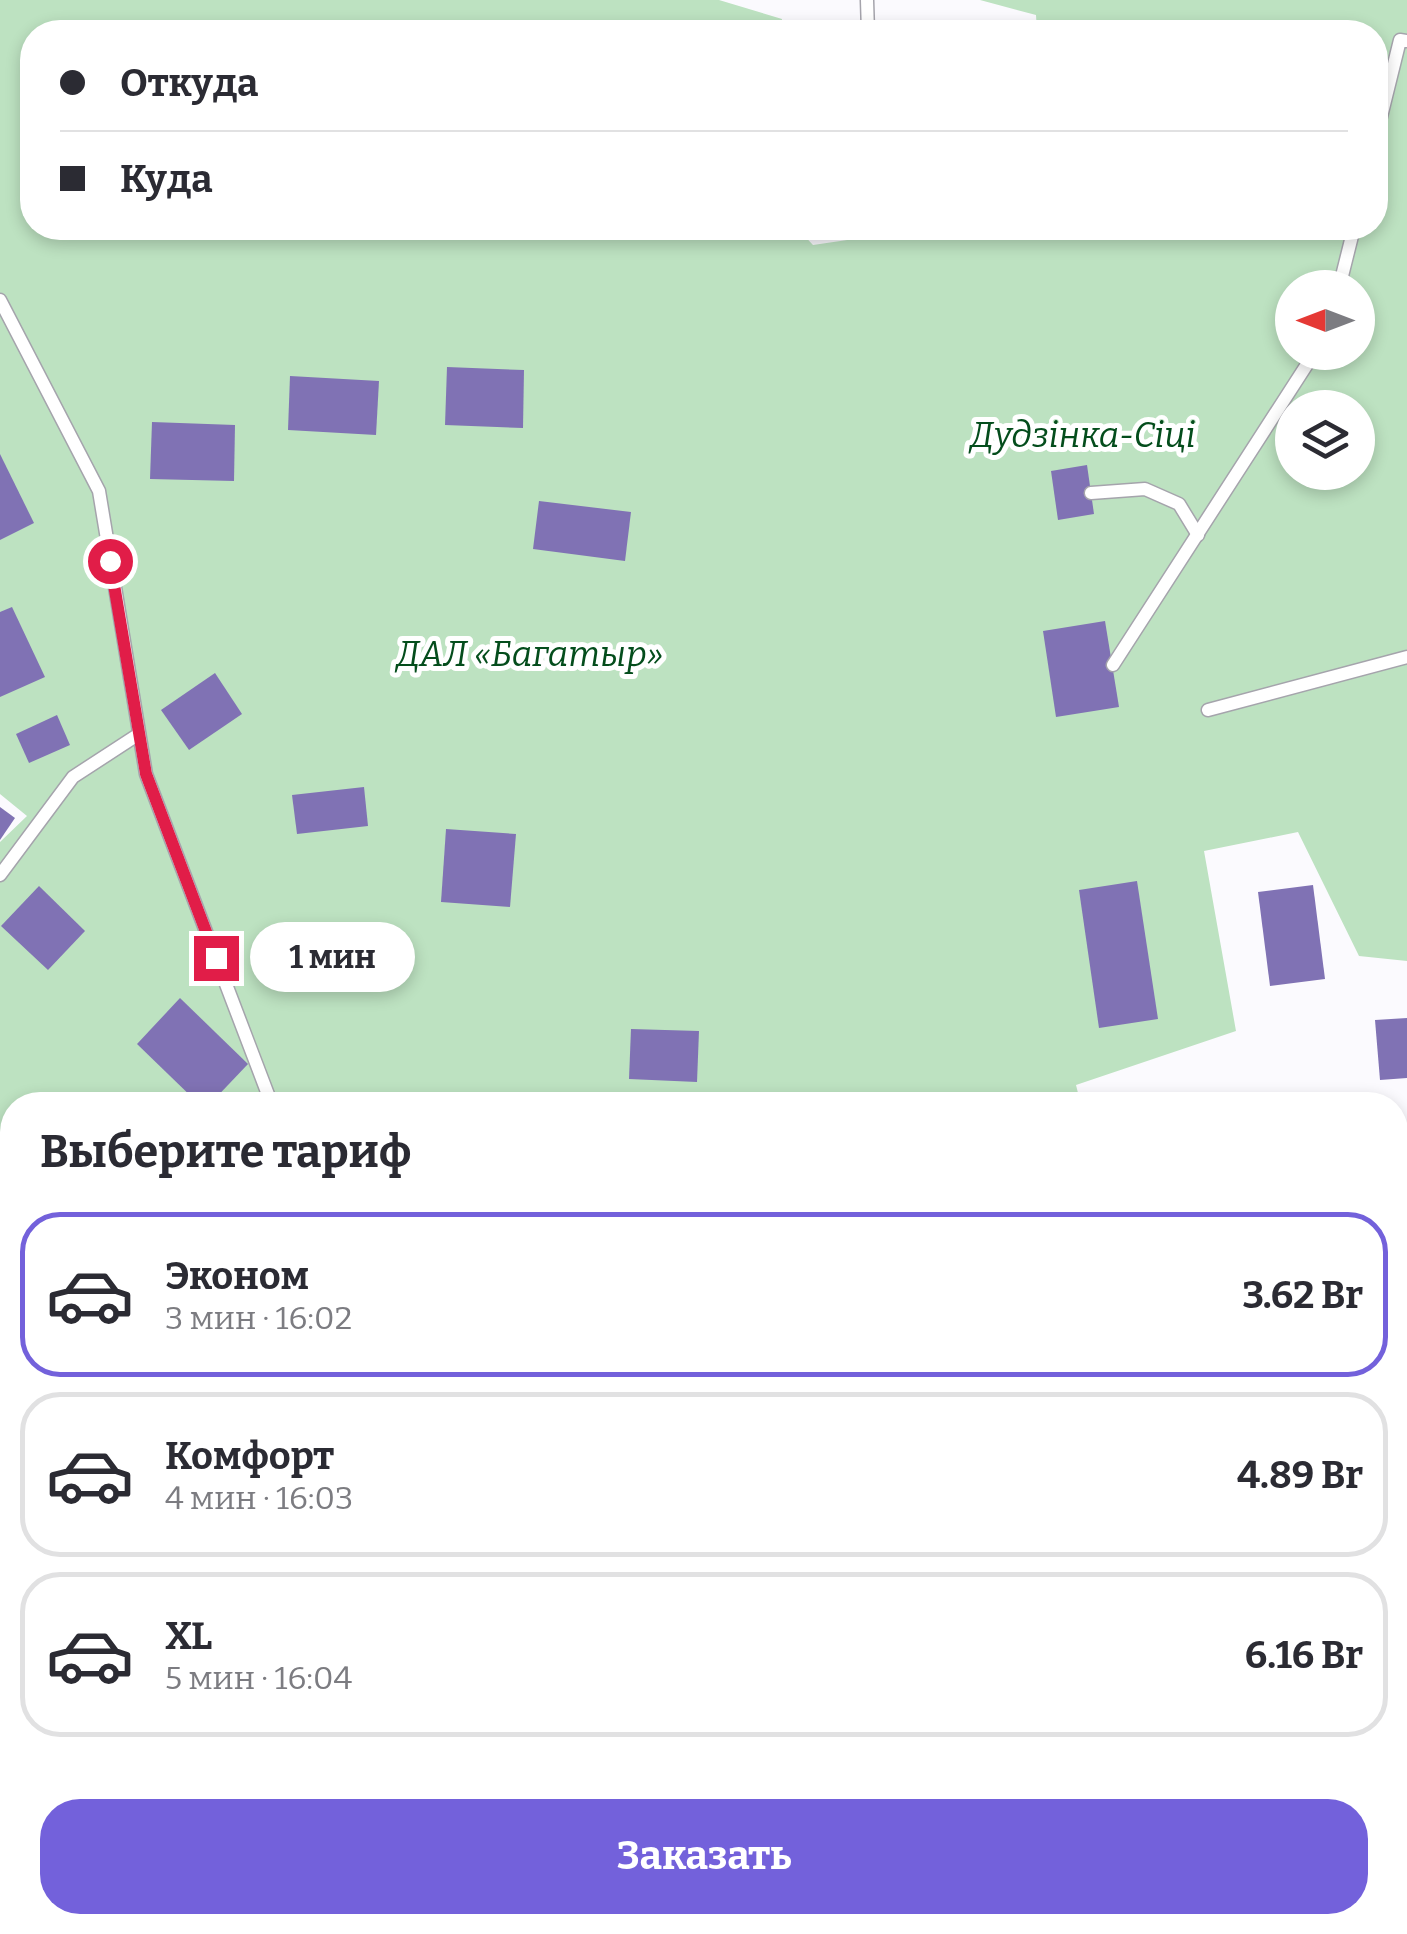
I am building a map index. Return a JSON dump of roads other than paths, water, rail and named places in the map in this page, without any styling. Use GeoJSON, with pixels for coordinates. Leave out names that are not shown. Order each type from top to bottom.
{"type":"FeatureCollection","features":[{"type":"Feature","properties":{"kind":"lane"},"geometry":{"type":"LineString","coordinates":[[1388,88],[1400,40],[1407,41]]}},
{"type":"Feature","properties":{"kind":"lane"},"geometry":{"type":"LineString","coordinates":[[1344,270],[1351,240]]}},
{"type":"Feature","properties":{"kind":"lane"},"geometry":{"type":"LineString","coordinates":[[0,300],[99,491],[146,774],[267,1092]]}},
{"type":"Feature","properties":{"kind":"lane"},"geometry":{"type":"LineString","coordinates":[[1113,665],[1303,370]]}},
{"type":"Feature","properties":{"kind":"lane"},"geometry":{"type":"LineString","coordinates":[[1091,493],[1145,488],[1178,504],[1198,535]]}},
{"type":"Feature","properties":{"kind":"lane"},"geometry":{"type":"LineString","coordinates":[[1208,710],[1407,657]]}},
{"type":"Feature","properties":{"kind":"lane"},"geometry":{"type":"LineString","coordinates":[[0,875],[73,777],[139,734]]}},
{"type":"Feature","properties":{"kind":"park label","name":"Дудзінка-Сіці"},"geometry":{"type":"Point","coordinates":[1083,435]}},
{"type":"Feature","properties":{"kind":"park label","name":"ДАЛ «Багатыр»"},"geometry":{"type":"Point","coordinates":[530,654]}}]}
